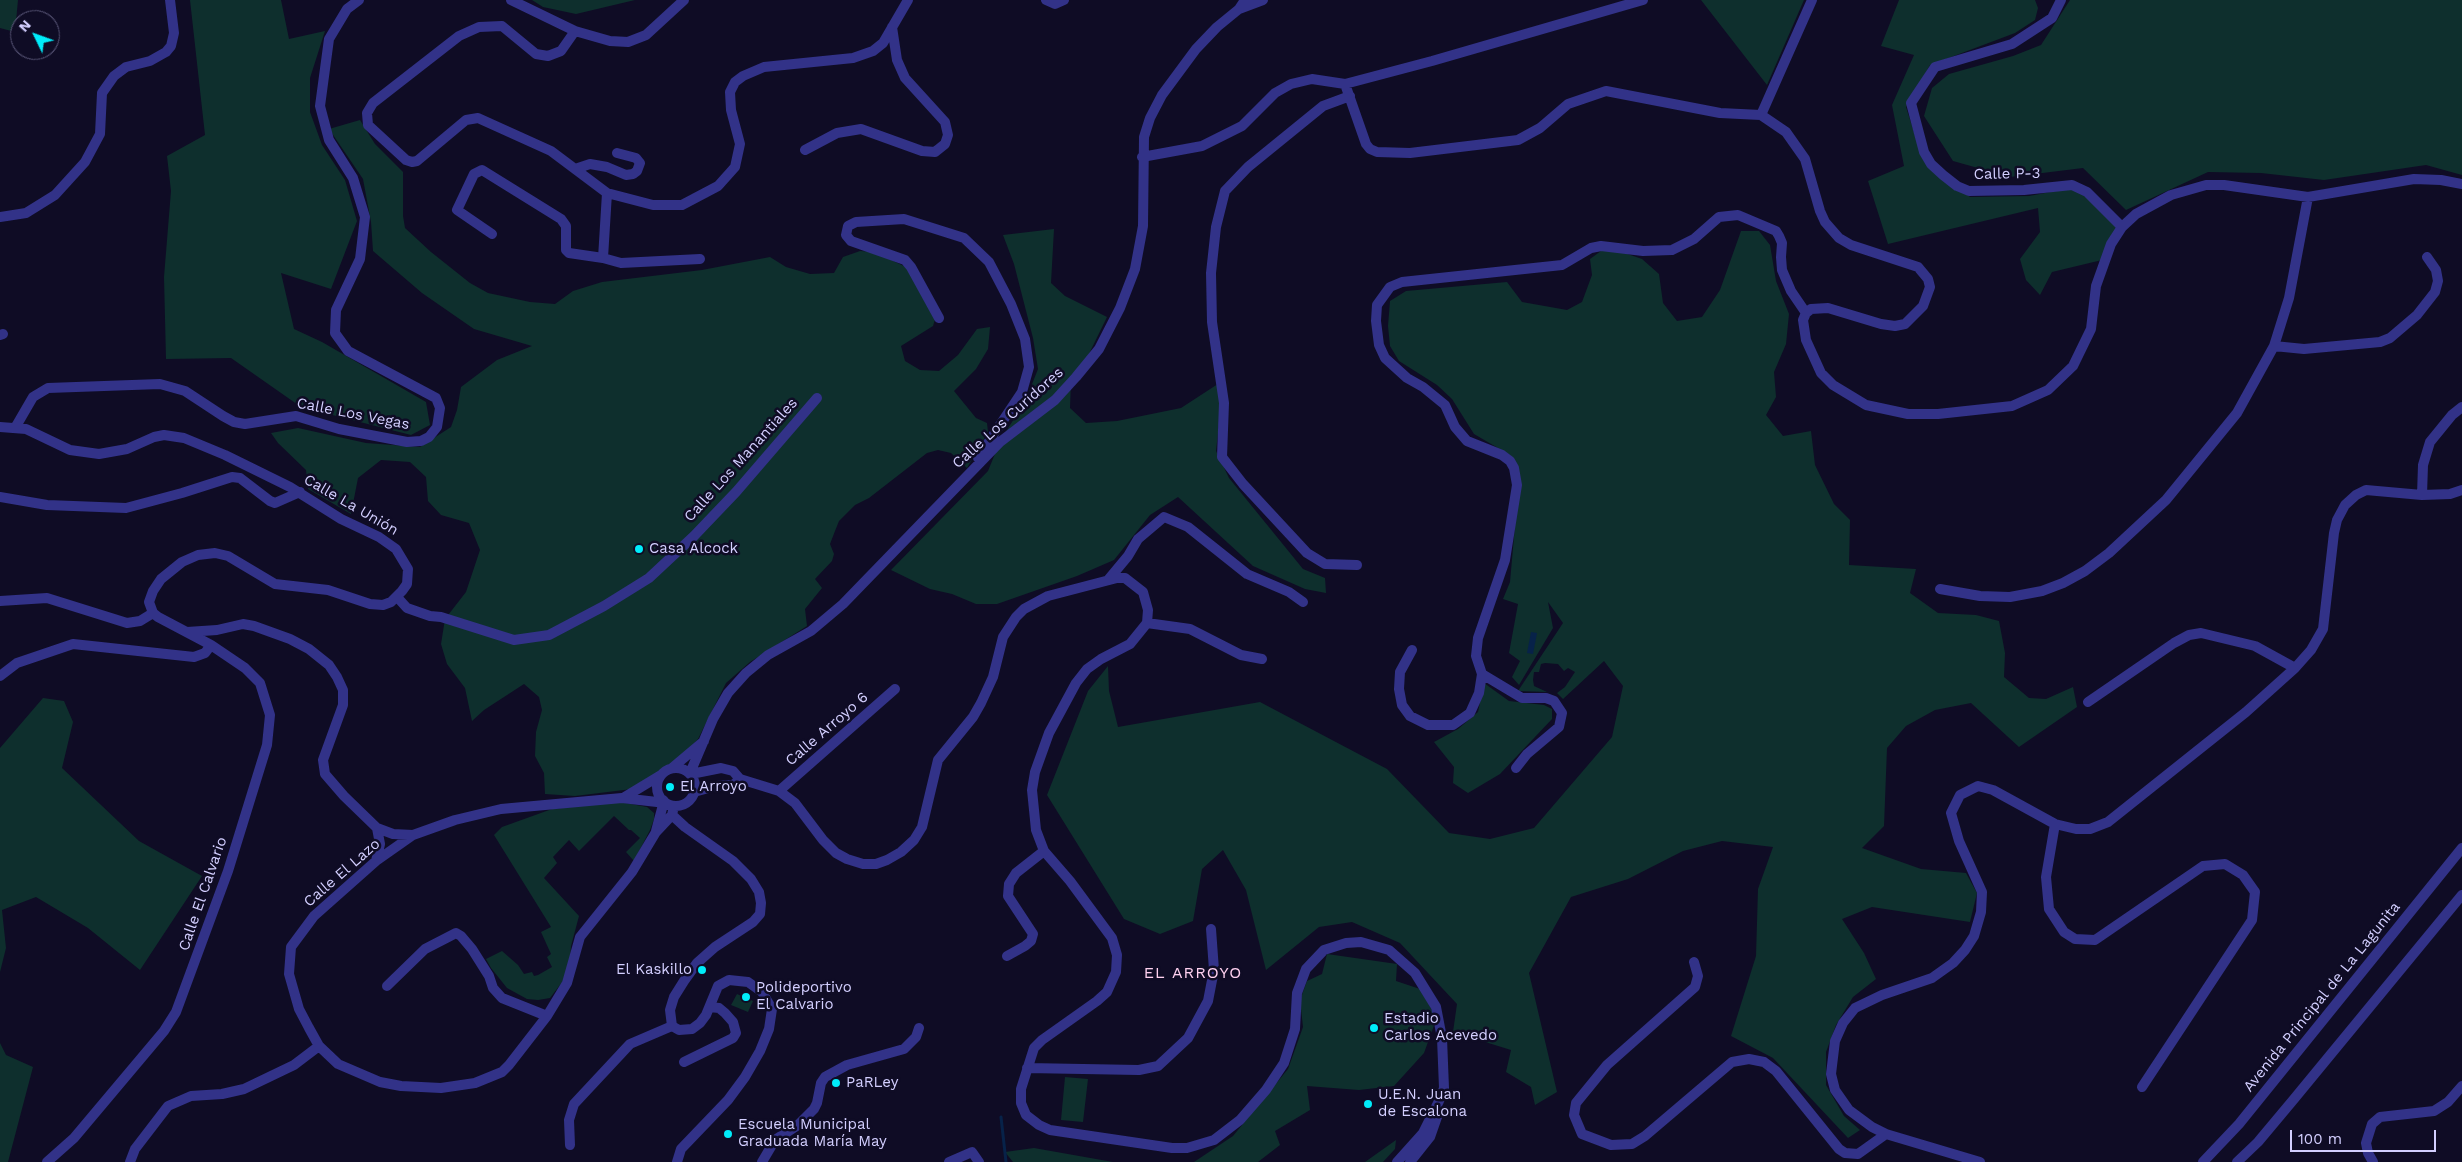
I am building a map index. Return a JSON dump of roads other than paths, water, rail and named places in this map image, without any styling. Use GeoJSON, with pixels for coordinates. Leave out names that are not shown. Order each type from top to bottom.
{"type":"FeatureCollection","features":[{"type":"Feature","properties":{"kind":"street"},"geometry":{"type":"LineString","coordinates":[[0,217],[26,213],[55,195],[85,162],[100,134],[102,93],[114,76],[126,67],[150,61],[166,52],[171,46],[174,33],[170,0]]}},
{"type":"Feature","properties":{"kind":"street","name":"Calle Los Vegas"},"geometry":{"type":"LineString","coordinates":[[15,428],[33,397],[48,388],[160,384],[185,391],[234,422],[245,424],[296,416],[339,429],[407,442],[421,441],[429,437],[438,427],[440,408],[436,398],[348,351],[335,333],[336,310],[360,259],[365,217],[353,178],[329,140],[320,106],[329,39],[347,9],[359,0]]}},
{"type":"Feature","properties":{"kind":"street"},"geometry":{"type":"LineString","coordinates":[[511,0],[575,31],[610,42],[628,42],[646,35],[684,0]]}},
{"type":"Feature","properties":{"kind":"street"},"geometry":{"type":"LineString","coordinates":[[575,31],[561,51],[548,56],[536,54],[502,26],[479,27],[459,36],[373,104],[368,114],[368,125],[406,160],[412,162],[417,161],[466,120],[478,118],[535,143],[607,192],[653,205],[682,205],[718,186],[734,167],[740,144],[731,110],[730,92],[735,82],[764,66],[853,58],[873,51],[883,43],[908,0]]}},
{"type":"Feature","properties":{"kind":"street"},"geometry":{"type":"LineString","coordinates":[[1046,0],[1054,4],[1064,0]]}},
{"type":"Feature","properties":{"kind":"street","name":"Calle Los Curidores"},"geometry":{"type":"LineString","coordinates":[[690,774],[728,693],[746,673],[768,655],[811,631],[827,619],[880,568],[1000,442],[1055,400],[1098,349],[1120,308],[1135,269],[1143,226],[1142,157],[1144,137],[1150,118],[1162,95],[1196,49],[1217,27],[1239,10],[1245,0]]}},
{"type":"Feature","properties":{"kind":"street"},"geometry":{"type":"LineString","coordinates":[[1239,10],[1263,0]]}},
{"type":"Feature","properties":{"kind":"street"},"geometry":{"type":"LineString","coordinates":[[1142,157],[1202,146],[1242,126],[1275,93],[1291,84],[1312,80],[1345,84],[1643,0]]}},
{"type":"Feature","properties":{"kind":"street"},"geometry":{"type":"LineString","coordinates":[[1761,115],[1812,0]]}},
{"type":"Feature","properties":{"kind":"street","name":"Calle P-3"},"geometry":{"type":"LineString","coordinates":[[2061,0],[2052,18],[2012,44],[1935,67],[1911,103],[1924,152],[1931,164],[1943,175],[1957,186],[1969,190],[2024,190],[2072,185],[2087,192],[2122,227]]}},
{"type":"Feature","properties":{"kind":"street"},"geometry":{"type":"LineString","coordinates":[[805,150],[837,134],[861,129],[922,151],[935,152],[945,144],[948,135],[945,122],[905,78],[897,60],[892,28]]}},
{"type":"Feature","properties":{"kind":"street"},"geometry":{"type":"LineString","coordinates":[[1345,84],[1366,144],[1376,152],[1410,153],[1518,140],[1540,128],[1568,104],[1606,92],[1720,113],[1761,115],[1786,132],[1805,159],[1820,211],[1825,222],[1839,238],[1851,245],[1918,267],[1928,279],[1930,287],[1924,306],[1905,324],[1895,326],[1881,324],[1828,308],[1811,309],[1806,313],[1803,320],[1806,340],[1821,373],[1833,385],[1866,405],[1908,414],[1938,414],[2012,406],[2048,390],[2065,376],[2078,359],[2091,329],[2096,286],[2110,244],[2122,227],[2136,214],[2171,195],[2206,186],[2224,185],[2308,197],[2414,179],[2441,180],[2462,184]]}},
{"type":"Feature","properties":{"kind":"street"},"geometry":{"type":"LineString","coordinates":[[1350,96],[1323,106],[1248,167],[1225,191],[1216,227],[1211,273],[1212,322],[1224,403],[1222,458],[1243,484],[1307,554],[1325,564],[1357,565]]}},
{"type":"Feature","properties":{"kind":"street"},"geometry":{"type":"LineString","coordinates":[[575,169],[590,164],[607,167],[626,175],[637,171],[640,163],[636,158],[616,153]]}},
{"type":"Feature","properties":{"kind":"street"},"geometry":{"type":"LineString","coordinates":[[492,234],[457,210],[474,174],[482,170],[561,219],[566,226],[566,250],[568,253],[603,258],[621,263],[700,259]]}},
{"type":"Feature","properties":{"kind":"street"},"geometry":{"type":"LineString","coordinates":[[603,258],[607,192]]}},
{"type":"Feature","properties":{"kind":"street"},"geometry":{"type":"LineString","coordinates":[[1940,589],[1980,596],[2010,597],[2056,586],[2085,571],[2129,536],[2172,493],[2237,413],[2274,346],[2289,298],[2308,197]]}},
{"type":"Feature","properties":{"kind":"street"},"geometry":{"type":"LineString","coordinates":[[1412,650],[1400,672],[1399,689],[1402,705],[1410,716],[1428,725],[1454,725],[1470,712],[1479,693],[1482,674],[1476,656],[1478,638],[1505,560],[1517,485],[1514,468],[1510,461],[1502,455],[1467,440],[1455,427],[1445,405],[1423,387],[1406,378],[1385,358],[1379,345],[1376,321],[1377,305],[1390,287],[1402,282],[1562,265],[1591,248],[1601,246],[1643,251],[1672,250],[1694,238],[1719,217],[1738,215],[1776,231],[1782,243],[1780,257],[1782,270],[1791,292],[1806,313]]}},
{"type":"Feature","properties":{"kind":"street"},"geometry":{"type":"LineString","coordinates":[[939,318],[911,267],[905,260],[851,241],[846,236],[848,226],[856,222],[904,219],[964,238],[989,262],[1011,304],[1025,339],[1029,367],[1022,392],[967,475]]}},
{"type":"Feature","properties":{"kind":"street"},"geometry":{"type":"LineString","coordinates":[[2274,346],[2304,349],[2380,342],[2390,338],[2417,316],[2435,292],[2438,281],[2436,270],[2427,257]]}},
{"type":"Feature","properties":{"kind":"street","name":"Calle Los Manantiales"},"geometry":{"type":"LineString","coordinates":[[397,597],[407,608],[514,640],[549,636],[604,606],[649,578],[694,536],[736,492],[817,398]]}},
{"type":"Feature","properties":{"kind":"street"},"geometry":{"type":"LineString","coordinates":[[2422,495],[2423,465],[2430,442],[2452,415],[2462,407]]}},
{"type":"Feature","properties":{"kind":"street","name":"Calle La Unión"},"geometry":{"type":"LineString","coordinates":[[0,427],[15,428],[39,434],[70,450],[99,454],[127,449],[154,437],[174,436],[225,455],[300,492],[341,519],[379,537],[396,549],[405,562],[408,576],[407,584],[397,597]]}},
{"type":"Feature","properties":{"kind":"street"},"geometry":{"type":"LineString","coordinates":[[0,497],[47,505],[126,508],[232,477],[240,478],[270,501],[275,502],[300,492]]}},
{"type":"Feature","properties":{"kind":"street"},"geometry":{"type":"LineString","coordinates":[[1980,1162],[1886,1134],[1849,1110],[1835,1090],[1831,1074],[1835,1041],[1843,1023],[1856,1008],[1882,995],[1932,978],[1953,963],[1974,936],[1981,912],[1982,892],[1959,841],[1951,812],[1960,795],[1978,786],[1993,790],[2055,824],[2076,829],[2090,829],[2108,822],[2246,712],[2295,668],[2311,650],[2323,629],[2336,520],[2345,505],[2356,495],[2366,490],[2422,495],[2450,494],[2462,490]]}},
{"type":"Feature","properties":{"kind":"street"},"geometry":{"type":"LineString","coordinates":[[1108,580],[1128,556],[1138,539],[1164,516],[1188,527],[1247,574],[1289,592],[1303,602]]}},
{"type":"Feature","properties":{"kind":"street"},"geometry":{"type":"LineString","coordinates":[[397,597],[391,602],[377,605],[328,590],[275,584],[228,556],[215,553],[203,554],[182,562],[161,579],[150,596],[149,602],[153,613],[164,622],[184,631],[218,630],[243,624],[271,631],[308,649],[329,665],[343,690],[343,705],[323,760],[325,774],[344,796],[377,828],[393,834],[413,835],[455,820],[501,809],[622,798],[663,801]]}},
{"type":"Feature","properties":{"kind":"street"},"geometry":{"type":"LineString","coordinates":[[690,774],[721,768],[733,771],[740,779],[779,791],[795,802],[829,846],[847,859],[864,864],[876,864],[901,852],[914,840],[922,827],[938,760],[973,717],[989,689],[1003,638],[1016,617],[1024,609],[1048,596],[1108,580],[1125,578],[1143,592],[1148,610],[1147,623],[1130,644],[1101,659],[1087,670],[1076,683],[1049,734],[1035,772],[1032,790],[1036,830],[1044,851],[1094,912],[1112,938],[1117,955],[1116,972],[1107,992],[1034,1048],[1021,1089],[1021,1103],[1026,1114],[1039,1125],[1050,1130],[1172,1148],[1187,1148],[1214,1140],[1240,1120],[1266,1090],[1284,1063],[1295,1029],[1297,993],[1306,969],[1324,950],[1346,942],[1361,942],[1396,955],[1415,973],[1431,995],[1436,1007],[1444,1058],[1444,1088],[1423,1133],[1397,1162]]}},
{"type":"Feature","properties":{"kind":"street"},"geometry":{"type":"LineString","coordinates":[[0,601],[47,598],[127,623],[140,621],[153,613]]}},
{"type":"Feature","properties":{"kind":"street"},"geometry":{"type":"LineString","coordinates":[[1147,623],[1190,629],[1241,655],[1262,660]]}},
{"type":"Feature","properties":{"kind":"street"},"geometry":{"type":"LineString","coordinates":[[0,676],[17,663],[73,644],[82,650],[194,657],[204,653],[211,645],[212,634],[218,630]]}},
{"type":"Feature","properties":{"kind":"street","name":"Calle El Calvario"},"geometry":{"type":"LineString","coordinates":[[47,1162],[74,1138],[164,1031],[176,1012],[228,871],[254,792],[269,735],[270,716],[267,700],[255,677],[211,645],[184,631]]}},
{"type":"Feature","properties":{"kind":"street"},"geometry":{"type":"LineString","coordinates":[[2088,702],[2174,643],[2189,635],[2201,633],[2255,646],[2295,668]]}},
{"type":"Feature","properties":{"kind":"street"},"geometry":{"type":"LineString","coordinates":[[1482,674],[1522,698],[1546,698],[1554,701],[1562,713],[1560,727],[1527,754],[1516,768]]}},
{"type":"Feature","properties":{"kind":"street","name":"Calle Arroyo 6"},"geometry":{"type":"LineString","coordinates":[[779,791],[895,689]]}},
{"type":"Feature","properties":{"kind":"street"},"geometry":{"type":"LineString","coordinates":[[622,798],[662,775],[704,741]]}},
{"type":"Feature","properties":{"kind":"street"},"geometry":{"type":"LineString","coordinates":[[672,768],[684,770],[690,774],[695,786],[694,792],[687,803],[673,810]]}},
{"type":"Feature","properties":{"kind":"street"},"geometry":{"type":"LineString","coordinates":[[662,775],[657,785],[663,801],[673,810],[685,827],[733,861],[751,879],[759,892],[761,903],[760,914],[753,922],[715,947],[697,963],[684,980],[674,997],[670,1010],[672,1026]]}},
{"type":"Feature","properties":{"kind":"street"},"geometry":{"type":"LineString","coordinates":[[694,792],[716,786],[733,785],[740,779]]}},
{"type":"Feature","properties":{"kind":"street","name":"Calle El Lazo"},"geometry":{"type":"LineString","coordinates":[[656,832],[663,801]]}},
{"type":"Feature","properties":{"kind":"street","name":"Calle El Lazo"},"geometry":{"type":"LineString","coordinates":[[413,835],[376,861],[314,916],[291,947],[289,974],[299,1009],[319,1046],[338,1064],[357,1074],[380,1082],[419,1087],[461,1085],[475,1083],[502,1072],[547,1016],[567,984],[580,938],[632,872],[656,832],[673,810]]}},
{"type":"Feature","properties":{"kind":"street"},"geometry":{"type":"LineString","coordinates":[[2055,824],[2046,877],[2049,909],[2064,932],[2075,939],[2095,940],[2203,866],[2224,864],[2243,875],[2255,892],[2252,920],[2142,1087]]}},
{"type":"Feature","properties":{"kind":"street"},"geometry":{"type":"LineString","coordinates":[[376,861],[380,844],[377,828]]}},
{"type":"Feature","properties":{"kind":"street","name":"Avenida Principal de La Lagunita"},"geometry":{"type":"LineString","coordinates":[[2203,1162],[2239,1124],[2462,848]]}},
{"type":"Feature","properties":{"kind":"street"},"geometry":{"type":"LineString","coordinates":[[1007,956],[1031,941],[1033,934],[1008,896],[1009,884],[1016,873],[1044,851]]}},
{"type":"Feature","properties":{"kind":"street"},"geometry":{"type":"LineString","coordinates":[[2237,1162],[2294,1099],[2462,895]]}},
{"type":"Feature","properties":{"kind":"street"},"geometry":{"type":"LineString","coordinates":[[1027,1068],[1139,1070],[1158,1066],[1188,1038],[1208,1001],[1214,970],[1211,929]]}},
{"type":"Feature","properties":{"kind":"street"},"geometry":{"type":"LineString","coordinates":[[387,986],[425,949],[456,933],[461,936],[472,950],[489,976],[493,988],[502,998],[547,1016]]}},
{"type":"Feature","properties":{"kind":"street"},"geometry":{"type":"LineString","coordinates":[[1694,962],[1698,976],[1695,987],[1607,1065],[1576,1103],[1574,1115],[1582,1134],[1611,1145],[1632,1144],[1732,1062],[1749,1059],[1764,1062],[1776,1071],[1839,1149],[1845,1153],[1858,1154],[1886,1134]]}},
{"type":"Feature","properties":{"kind":"street"},"geometry":{"type":"LineString","coordinates":[[672,1026],[679,1030],[692,1029],[700,1023],[710,1007],[718,986],[722,982],[738,980],[748,982],[762,992],[770,1003],[772,1017],[760,1051],[745,1077],[728,1100],[681,1149],[677,1162]]}},
{"type":"Feature","properties":{"kind":"street"},"geometry":{"type":"LineString","coordinates":[[684,1062],[733,1038],[736,1033],[733,1022],[725,1013],[719,1008],[710,1007]]}},
{"type":"Feature","properties":{"kind":"street"},"geometry":{"type":"LineString","coordinates":[[570,1145],[569,1120],[574,1104],[630,1044],[672,1026]]}},
{"type":"Feature","properties":{"kind":"street"},"geometry":{"type":"LineString","coordinates":[[762,1162],[775,1140],[798,1125],[814,1109],[817,1104],[821,1083],[825,1077],[847,1066],[904,1049],[916,1037],[920,1028]]}},
{"type":"Feature","properties":{"kind":"street"},"geometry":{"type":"LineString","coordinates":[[130,1162],[135,1149],[168,1106],[191,1096],[222,1094],[252,1086],[294,1065],[319,1046]]}},
{"type":"Feature","properties":{"kind":"street"},"geometry":{"type":"LineString","coordinates":[[2373,1162],[2368,1153],[2366,1143],[2372,1124],[2380,1117],[2434,1111],[2448,1102],[2462,1086]]}},
{"type":"Feature","properties":{"kind":"street"},"geometry":{"type":"LineString","coordinates":[[1410,1162],[1433,1132],[1439,1102]]}},
{"type":"Feature","properties":{"kind":"street"},"geometry":{"type":"LineString","coordinates":[[948,1162],[972,1152],[979,1162]]}},
{"type":"Feature","properties":{"kind":"water"},"geometry":{"type":"Polygon","coordinates":[[[1531,632],[1537,633],[1533,654],[1527,653],[1531,632]]]}},
{"type":"Feature","properties":{"kind":"waterway"},"geometry":{"type":"LineString","coordinates":[[1001,1117],[1006,1162]]}},
{"type":"Feature","properties":{"kind":"place","name":"Casa Alcock"},"geometry":{"type":"Point","coordinates":[639,549]}},
{"type":"Feature","properties":{"kind":"place","name":"El Arroyo"},"geometry":{"type":"Point","coordinates":[670,787]}},
{"type":"Feature","properties":{"kind":"place","name":"El Kaskillo"},"geometry":{"type":"Point","coordinates":[702,970]}},
{"type":"Feature","properties":{"kind":"place","name":"Polideportivo El Calvario"},"geometry":{"type":"Point","coordinates":[746,997]}},
{"type":"Feature","properties":{"kind":"place","name":"Estadio Carlos Acevedo"},"geometry":{"type":"Point","coordinates":[1374,1028]}},
{"type":"Feature","properties":{"kind":"place","name":"PaRLey"},"geometry":{"type":"Point","coordinates":[836,1083]}},
{"type":"Feature","properties":{"kind":"place","name":"U.E.N. Juan de Escalona"},"geometry":{"type":"Point","coordinates":[1368,1104]}},
{"type":"Feature","properties":{"kind":"place","name":"Escuela Municipal Graduada María May"},"geometry":{"type":"Point","coordinates":[728,1134]}},
{"type":"Feature","properties":{"kind":"district","name":"EL ARROYO"},"geometry":{"type":"Point","coordinates":[1193,973]}}]}
